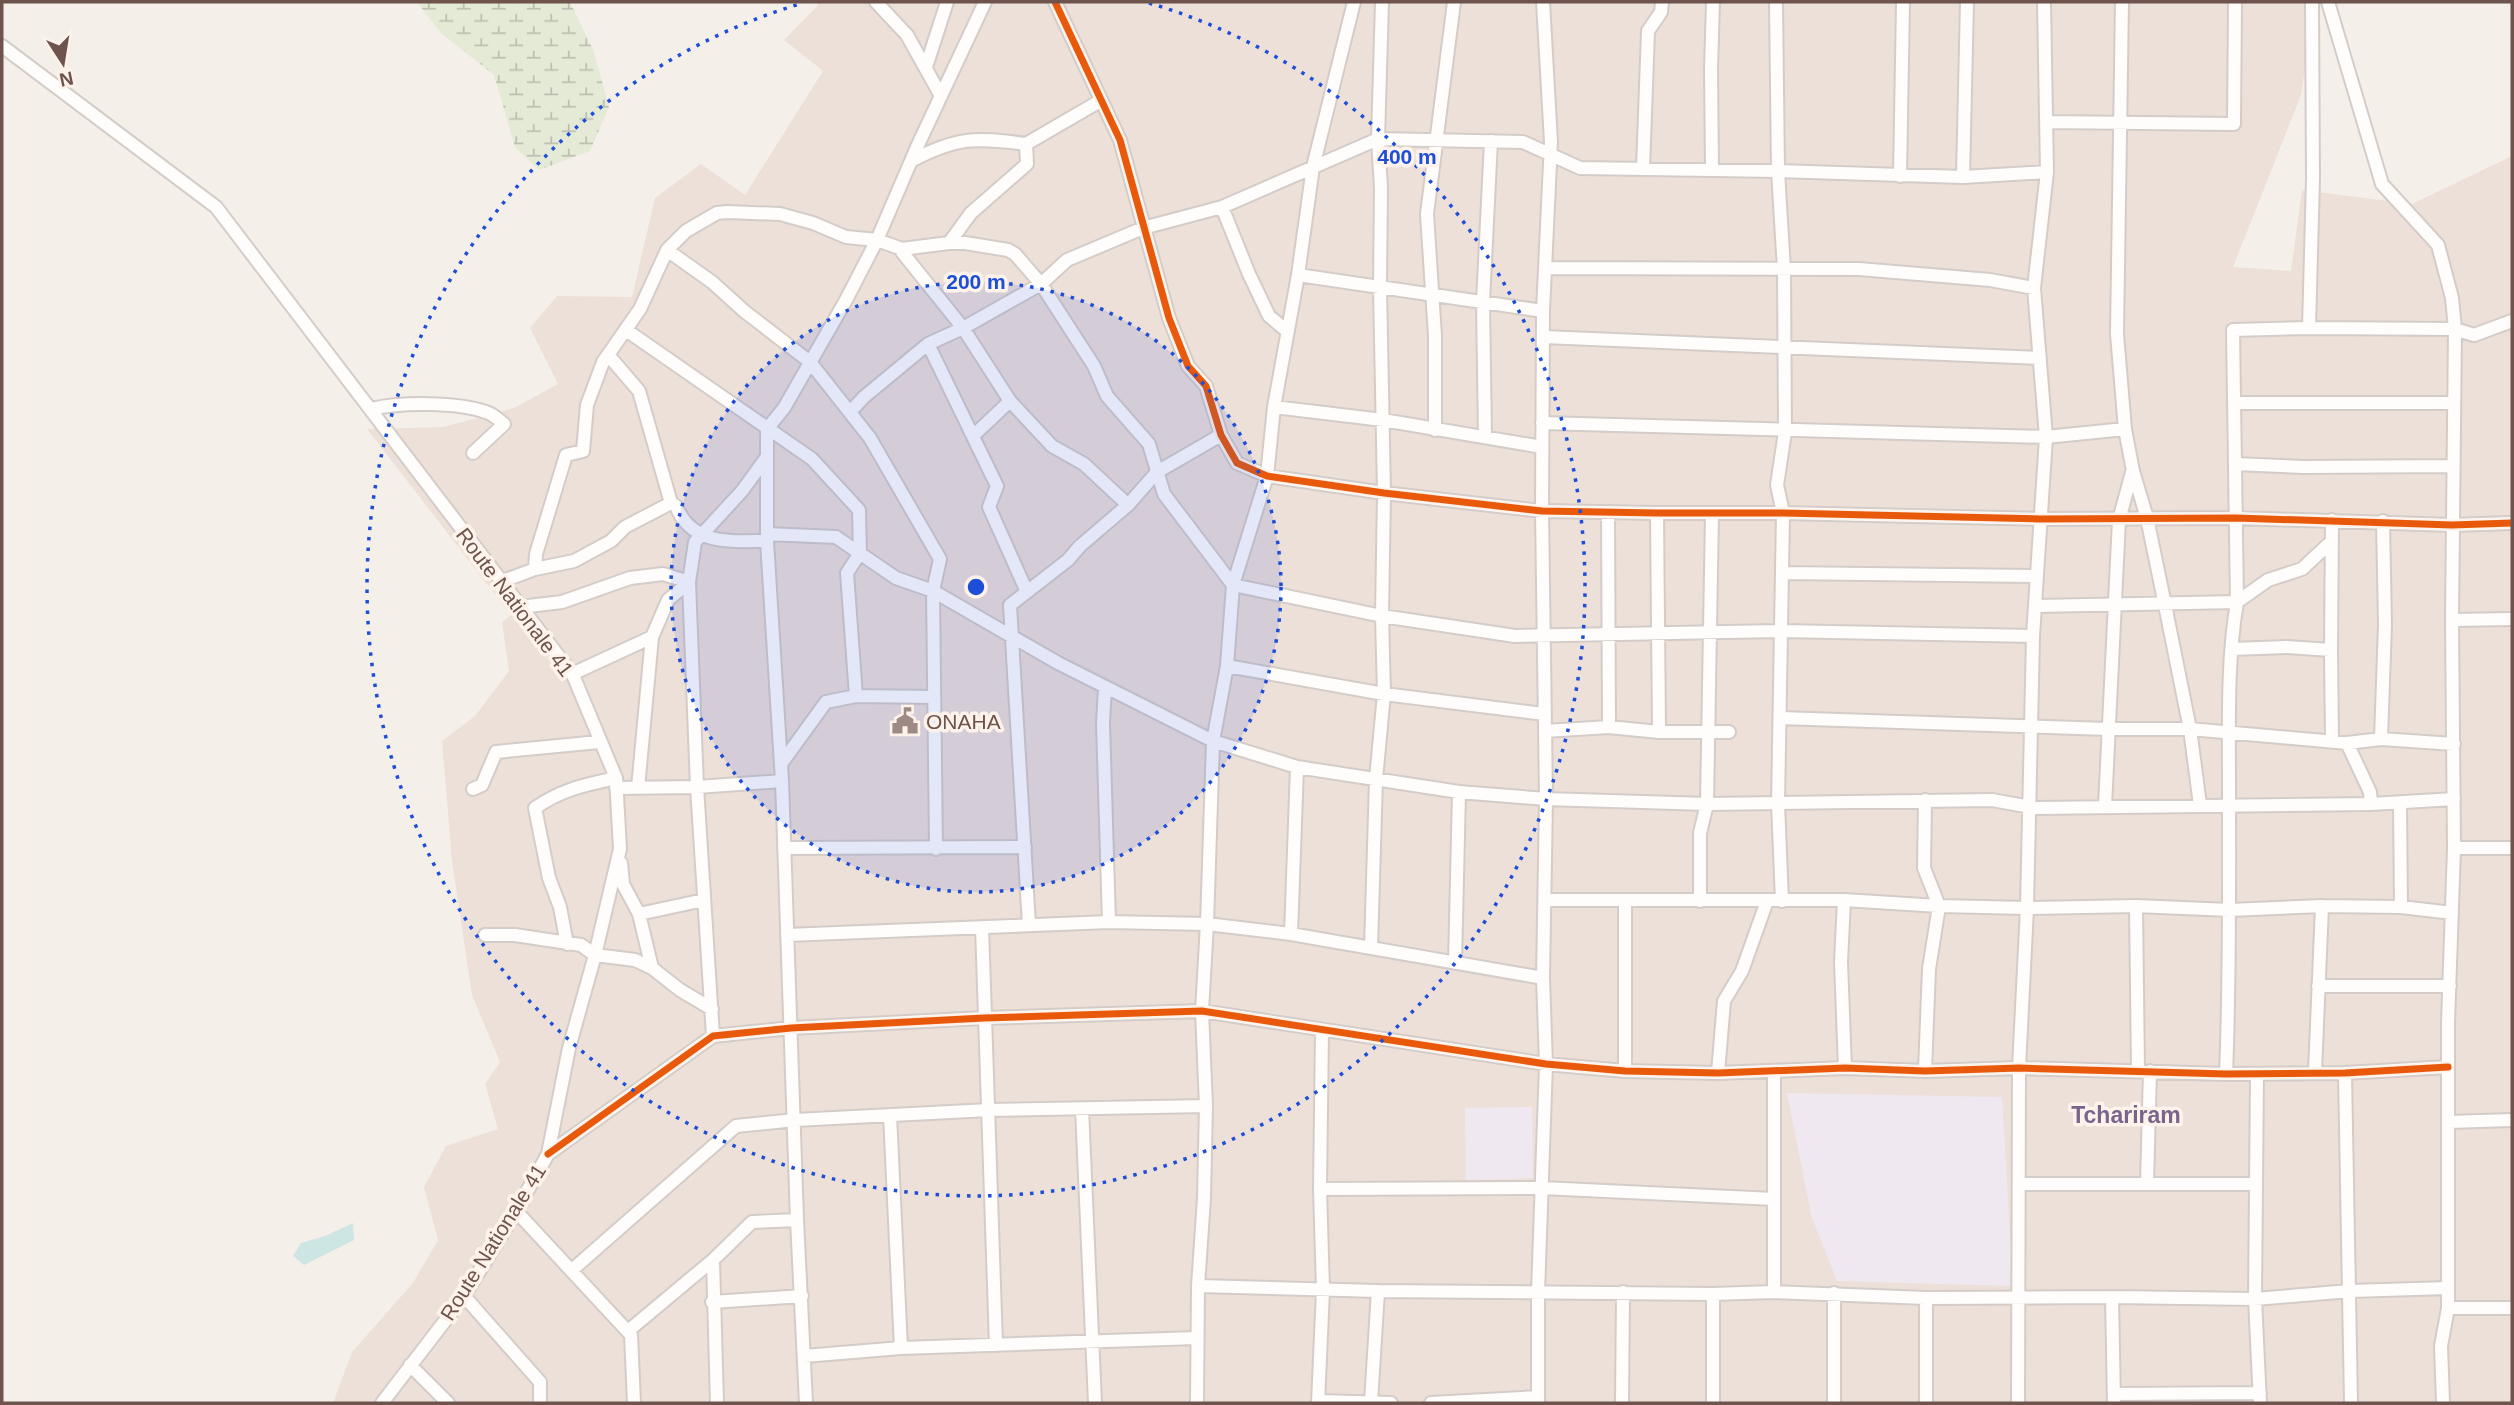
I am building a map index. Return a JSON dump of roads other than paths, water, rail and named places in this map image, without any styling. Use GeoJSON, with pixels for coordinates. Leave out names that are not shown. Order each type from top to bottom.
{"type":"FeatureCollection","features":[{"type":"Feature","properties":{"kind":"street"},"geometry":{"type":"LineString","coordinates":[[877,2],[908,35],[941,96]]}},
{"type":"Feature","properties":{"kind":"street"},"geometry":{"type":"LineString","coordinates":[[926,67],[947,2]]}},
{"type":"Feature","properties":{"kind":"street"},"geometry":{"type":"LineString","coordinates":[[806,1403],[782,781],[767,537],[767,429],[784,408],[877,240],[985,2]]}},
{"type":"Feature","properties":{"kind":"street"},"geometry":{"type":"LineString","coordinates":[[1055,2],[1120,140],[1169,318],[1188,366],[1206,386],[1221,435],[1237,463],[1267,476],[1384,493],[1542,510],[2119,520],[2236,517],[2452,525],[2512,523]]}},
{"type":"Feature","properties":{"kind":"street"},"geometry":{"type":"LineString","coordinates":[[1197,1403],[1198,1286],[1206,1107],[1202,1011],[1213,741],[1227,666],[1233,585],[1267,476],[1274,407],[1298,275],[1313,167],[1354,2]]}},
{"type":"Feature","properties":{"kind":"street"},"geometry":{"type":"LineString","coordinates":[[1371,948],[1376,779],[1384,694],[1381,188],[1378,139],[1382,2]]}},
{"type":"Feature","properties":{"kind":"street"},"geometry":{"type":"LineString","coordinates":[[1435,430],[1435,336],[1427,215],[1454,2]]}},
{"type":"Feature","properties":{"kind":"street"},"geometry":{"type":"LineString","coordinates":[[1431,1403],[1538,1400],[1538,1292],[1546,1064],[1543,978],[1546,799],[1542,510],[1543,311],[1550,156],[1544,2]]}},
{"type":"Feature","properties":{"kind":"street"},"geometry":{"type":"LineString","coordinates":[[1643,169],[1648,31],[1661,12],[1662,2]]}},
{"type":"Feature","properties":{"kind":"street"},"geometry":{"type":"LineString","coordinates":[[1712,170],[1713,2]]}},
{"type":"Feature","properties":{"kind":"street"},"geometry":{"type":"LineString","coordinates":[[1776,2],[1778,171],[1785,346],[1785,432],[1777,485],[1783,513],[1779,804],[1782,901]]}},
{"type":"Feature","properties":{"kind":"street"},"geometry":{"type":"LineString","coordinates":[[1900,176],[1903,2]]}},
{"type":"Feature","properties":{"kind":"street"},"geometry":{"type":"LineString","coordinates":[[1963,177],[1967,2]]}},
{"type":"Feature","properties":{"kind":"street"},"geometry":{"type":"LineString","coordinates":[[2018,1403],[2020,1068],[2034,636],[2046,437],[2034,288],[2047,172],[2044,2]]}},
{"type":"Feature","properties":{"kind":"street"},"geometry":{"type":"LineString","coordinates":[[2122,2],[2117,334],[2125,429],[2133,471],[2147,518],[2190,729],[2200,805]]}},
{"type":"Feature","properties":{"kind":"street"},"geometry":{"type":"LineString","coordinates":[[2046,122],[2234,124],[2235,2]]}},
{"type":"Feature","properties":{"kind":"street"},"geometry":{"type":"LineString","coordinates":[[2309,328],[2313,178],[2312,2]]}},
{"type":"Feature","properties":{"kind":"street"},"geometry":{"type":"LineString","coordinates":[[2328,2],[2382,184],[2438,245],[2452,298],[2455,329],[2452,525],[2454,848],[2448,1067],[2448,1308],[2441,1346],[2443,1403]]}},
{"type":"Feature","properties":{"kind":"street","name":"Route Nationale 41"},"geometry":{"type":"LineString","coordinates":[[2,46],[216,207],[572,674],[616,783],[620,849],[569,1048],[548,1154],[464,1296],[382,1403]]}},
{"type":"Feature","properties":{"kind":"street"},"geometry":{"type":"LineString","coordinates":[[911,161],[939,146],[956,141],[976,139],[1026,145],[1100,101]]}},
{"type":"Feature","properties":{"kind":"street"},"geometry":{"type":"LineString","coordinates":[[850,412],[864,397],[928,344],[963,328],[1041,284],[1068,260],[1143,228],[1222,207],[1378,139],[1523,142],[1580,167],[1963,177],[2047,172]]}},
{"type":"Feature","properties":{"kind":"street"},"geometry":{"type":"LineString","coordinates":[[1485,438],[1483,302],[1491,141]]}},
{"type":"Feature","properties":{"kind":"street"},"geometry":{"type":"LineString","coordinates":[[948,243],[971,213],[1027,164],[1026,145]]}},
{"type":"Feature","properties":{"kind":"street"},"geometry":{"type":"LineString","coordinates":[[1222,207],[1269,316],[1287,331]]}},
{"type":"Feature","properties":{"kind":"street"},"geometry":{"type":"LineString","coordinates":[[535,569],[536,554],[566,456],[583,451],[587,405],[603,362],[640,309],[667,250],[686,231],[717,213],[780,214],[813,223],[846,237],[877,240],[902,249],[965,243],[1008,250],[1014,254],[1041,284],[1094,366],[1107,396],[1149,443],[1164,494],[1233,585],[1382,616],[1516,636],[1781,631],[2034,636]]}},
{"type":"Feature","properties":{"kind":"street"},"geometry":{"type":"LineString","coordinates":[[902,249],[963,328],[1010,401],[1052,446],[1084,464],[1128,505]]}},
{"type":"Feature","properties":{"kind":"street"},"geometry":{"type":"LineString","coordinates":[[667,250],[712,282],[744,311],[810,362],[870,438],[940,559],[933,591],[936,849]]}},
{"type":"Feature","properties":{"kind":"street"},"geometry":{"type":"LineString","coordinates":[[1545,268],[1860,269],[1990,280],[2034,288]]}},
{"type":"Feature","properties":{"kind":"street"},"geometry":{"type":"LineString","coordinates":[[1298,275],[1543,311]]}},
{"type":"Feature","properties":{"kind":"street"},"geometry":{"type":"LineString","coordinates":[[2227,1074],[2230,733],[2236,602],[2233,330],[2455,329],[2474,335],[2512,321]]}},
{"type":"Feature","properties":{"kind":"street"},"geometry":{"type":"LineString","coordinates":[[626,330],[812,459],[859,510],[860,553],[847,573],[856,696]]}},
{"type":"Feature","properties":{"kind":"street"},"geometry":{"type":"LineString","coordinates":[[1544,337],[2040,358]]}},
{"type":"Feature","properties":{"kind":"street"},"geometry":{"type":"LineString","coordinates":[[928,344],[997,486],[989,507],[1027,592]]}},
{"type":"Feature","properties":{"kind":"street"},"geometry":{"type":"LineString","coordinates":[[609,356],[639,391],[671,503],[676,506],[681,518],[703,536],[722,541],[767,537],[836,537],[896,578],[933,591],[1105,687],[1213,741],[1297,767],[1459,792],[1546,799],[1707,804],[1992,800],[2029,807],[2371,804],[2454,799]]}},
{"type":"Feature","properties":{"kind":"street"},"geometry":{"type":"LineString","coordinates":[[974,435],[1010,401]]}},
{"type":"Feature","properties":{"kind":"street"},"geometry":{"type":"LineString","coordinates":[[2234,403],[2453,403]]}},
{"type":"Feature","properties":{"kind":"street"},"geometry":{"type":"LineString","coordinates":[[371,409],[391,404],[465,407],[489,413],[504,424],[473,453]]}},
{"type":"Feature","properties":{"kind":"street"},"geometry":{"type":"LineString","coordinates":[[1274,407],[1382,420],[1542,447]]}},
{"type":"Feature","properties":{"kind":"street"},"geometry":{"type":"LineString","coordinates":[[1542,423],[1785,432],[2046,437],[2125,429]]}},
{"type":"Feature","properties":{"kind":"street"},"geometry":{"type":"LineString","coordinates":[[1029,925],[1010,605],[1068,560],[1080,546],[1128,505],[1157,471],[1221,435]]}},
{"type":"Feature","properties":{"kind":"street"},"geometry":{"type":"LineString","coordinates":[[713,1036],[697,787],[690,582],[695,542],[745,487],[766,458]]}},
{"type":"Feature","properties":{"kind":"street"},"geometry":{"type":"LineString","coordinates":[[2235,464],[2303,467],[2453,466]]}},
{"type":"Feature","properties":{"kind":"street"},"geometry":{"type":"LineString","coordinates":[[2105,806],[2119,520],[2133,471]]}},
{"type":"Feature","properties":{"kind":"street"},"geometry":{"type":"LineString","coordinates":[[500,582],[535,569],[575,561],[611,541],[625,527],[671,503]]}},
{"type":"Feature","properties":{"kind":"street"},"geometry":{"type":"LineString","coordinates":[[1608,512],[1609,727]]}},
{"type":"Feature","properties":{"kind":"street"},"geometry":{"type":"LineString","coordinates":[[1657,513],[1659,732]]}},
{"type":"Feature","properties":{"kind":"street"},"geometry":{"type":"LineString","coordinates":[[1700,901],[1700,833],[1707,804],[1712,513]]}},
{"type":"Feature","properties":{"kind":"street"},"geometry":{"type":"LineString","coordinates":[[2332,520],[2332,740]]}},
{"type":"Feature","properties":{"kind":"street"},"geometry":{"type":"LineString","coordinates":[[2381,740],[2385,624],[2384,521]]}},
{"type":"Feature","properties":{"kind":"street"},"geometry":{"type":"LineString","coordinates":[[2037,606],[2236,602],[2268,580],[2302,569],[2332,541]]}},
{"type":"Feature","properties":{"kind":"street"},"geometry":{"type":"LineString","coordinates":[[1782,573],[2037,576]]}},
{"type":"Feature","properties":{"kind":"street"},"geometry":{"type":"LineString","coordinates":[[520,607],[562,602],[630,578],[663,574],[690,582]]}},
{"type":"Feature","properties":{"kind":"street"},"geometry":{"type":"LineString","coordinates":[[638,788],[652,637],[668,600],[690,582]]}},
{"type":"Feature","properties":{"kind":"street"},"geometry":{"type":"LineString","coordinates":[[2452,620],[2512,619]]}},
{"type":"Feature","properties":{"kind":"street"},"geometry":{"type":"LineString","coordinates":[[572,674],[652,637]]}},
{"type":"Feature","properties":{"kind":"street"},"geometry":{"type":"LineString","coordinates":[[2232,649],[2287,647],[2331,650]]}},
{"type":"Feature","properties":{"kind":"street"},"geometry":{"type":"LineString","coordinates":[[1227,666],[1384,694],[1544,713]]}},
{"type":"Feature","properties":{"kind":"street"},"geometry":{"type":"LineString","coordinates":[[1105,687],[1103,723],[1109,922]]}},
{"type":"Feature","properties":{"kind":"street"},"geometry":{"type":"LineString","coordinates":[[781,764],[826,702],[856,696],[934,697]]}},
{"type":"Feature","properties":{"kind":"street"},"geometry":{"type":"LineString","coordinates":[[1780,718],[2107,729],[2190,729],[2347,743],[2381,740],[2454,744]]}},
{"type":"Feature","properties":{"kind":"street"},"geometry":{"type":"LineString","coordinates":[[1545,731],[1609,727],[1659,732],[1729,732]]}},
{"type":"Feature","properties":{"kind":"street"},"geometry":{"type":"LineString","coordinates":[[473,789],[482,785],[496,752],[599,741]]}},
{"type":"Feature","properties":{"kind":"street"},"geometry":{"type":"LineString","coordinates":[[2347,743],[2370,792],[2371,804]]}},
{"type":"Feature","properties":{"kind":"street"},"geometry":{"type":"LineString","coordinates":[[1291,934],[1297,767]]}},
{"type":"Feature","properties":{"kind":"street"},"geometry":{"type":"LineString","coordinates":[[567,944],[560,907],[546,866],[535,808],[555,794],[579,786],[616,783],[638,788],[697,787],[782,781]]}},
{"type":"Feature","properties":{"kind":"street"},"geometry":{"type":"LineString","coordinates":[[1455,963],[1459,792]]}},
{"type":"Feature","properties":{"kind":"street"},"geometry":{"type":"LineString","coordinates":[[1925,800],[1924,867],[1938,906],[1929,969],[1925,1071]]}},
{"type":"Feature","properties":{"kind":"street"},"geometry":{"type":"LineString","coordinates":[[2400,803],[2401,907]]}},
{"type":"Feature","properties":{"kind":"street"},"geometry":{"type":"LineString","coordinates":[[784,848],[1025,847]]}},
{"type":"Feature","properties":{"kind":"street"},"geometry":{"type":"LineString","coordinates":[[2454,848],[2512,848]]}},
{"type":"Feature","properties":{"kind":"street"},"geometry":{"type":"LineString","coordinates":[[620,849],[623,884],[639,914],[652,968]]}},
{"type":"Feature","properties":{"kind":"street"},"geometry":{"type":"LineString","coordinates":[[639,914],[704,900]]}},
{"type":"Feature","properties":{"kind":"street"},"geometry":{"type":"LineString","coordinates":[[1546,900],[1844,900],[1938,906],[2136,906],[2230,910],[2322,906],[2401,907],[2452,913]]}},
{"type":"Feature","properties":{"kind":"street"},"geometry":{"type":"LineString","coordinates":[[1844,900],[1841,962],[1845,1068]]}},
{"type":"Feature","properties":{"kind":"street"},"geometry":{"type":"LineString","coordinates":[[1625,901],[1625,1071]]}},
{"type":"Feature","properties":{"kind":"street"},"geometry":{"type":"LineString","coordinates":[[1718,1073],[1724,1001],[1742,971],[1767,901]]}},
{"type":"Feature","properties":{"kind":"street"},"geometry":{"type":"LineString","coordinates":[[2136,906],[2147,1184]]}},
{"type":"Feature","properties":{"kind":"street"},"geometry":{"type":"LineString","coordinates":[[2315,1072],[2322,906]]}},
{"type":"Feature","properties":{"kind":"street"},"geometry":{"type":"LineString","coordinates":[[787,935],[1109,922],[1207,924],[1291,934],[1543,978]]}},
{"type":"Feature","properties":{"kind":"street"},"geometry":{"type":"LineString","coordinates":[[982,927],[996,1345]]}},
{"type":"Feature","properties":{"kind":"street"},"geometry":{"type":"LineString","coordinates":[[485,935],[515,935],[581,945],[595,955],[635,960],[652,968],[680,990],[712,1009]]}},
{"type":"Feature","properties":{"kind":"street"},"geometry":{"type":"LineString","coordinates":[[2318,986],[2450,986]]}},
{"type":"Feature","properties":{"kind":"street"},"geometry":{"type":"LineString","coordinates":[[548,1154],[713,1036],[791,1028],[984,1018],[1202,1011],[1546,1064],[1625,1071],[1718,1073],[1845,1068],[1925,1071],[2020,1068],[2257,1074],[2345,1073],[2448,1067]]}},
{"type":"Feature","properties":{"kind":"street"},"geometry":{"type":"LineString","coordinates":[[1322,1031],[1320,1189],[1323,1290],[1318,1402],[1391,1403]]}},
{"type":"Feature","properties":{"kind":"street"},"geometry":{"type":"LineString","coordinates":[[1774,1071],[1774,1292]]}},
{"type":"Feature","properties":{"kind":"street"},"geometry":{"type":"LineString","coordinates":[[2345,1073],[2351,1403]]}},
{"type":"Feature","properties":{"kind":"street"},"geometry":{"type":"LineString","coordinates":[[2112,1297],[2114,1399],[2260,1398],[2255,1299],[2257,1074]]}},
{"type":"Feature","properties":{"kind":"street"},"geometry":{"type":"LineString","coordinates":[[572,1270],[736,1126],[794,1120],[989,1110],[1206,1107]]}},
{"type":"Feature","properties":{"kind":"street"},"geometry":{"type":"LineString","coordinates":[[1082,1109],[1096,1403]]}},
{"type":"Feature","properties":{"kind":"street"},"geometry":{"type":"LineString","coordinates":[[890,1115],[901,1348]]}},
{"type":"Feature","properties":{"kind":"street"},"geometry":{"type":"LineString","coordinates":[[2448,1122],[2512,1120]]}},
{"type":"Feature","properties":{"kind":"street"},"geometry":{"type":"LineString","coordinates":[[2019,1184],[2256,1184]]}},
{"type":"Feature","properties":{"kind":"street"},"geometry":{"type":"LineString","coordinates":[[1320,1189],[1542,1188],[1774,1199]]}},
{"type":"Feature","properties":{"kind":"street"},"geometry":{"type":"LineString","coordinates":[[516,1211],[631,1335],[634,1403]]}},
{"type":"Feature","properties":{"kind":"street"},"geometry":{"type":"LineString","coordinates":[[628,1331],[713,1260],[752,1222],[797,1220]]}},
{"type":"Feature","properties":{"kind":"street"},"geometry":{"type":"LineString","coordinates":[[713,1260],[712,1302],[717,1403]]}},
{"type":"Feature","properties":{"kind":"street"},"geometry":{"type":"LineString","coordinates":[[1198,1286],[1378,1291],[1835,1293],[1926,1298],[2255,1299],[2350,1291],[2448,1288]]}},
{"type":"Feature","properties":{"kind":"street"},"geometry":{"type":"LineString","coordinates":[[1371,1402],[1378,1291]]}},
{"type":"Feature","properties":{"kind":"street"},"geometry":{"type":"LineString","coordinates":[[1622,1403],[1623,1292]]}},
{"type":"Feature","properties":{"kind":"street"},"geometry":{"type":"LineString","coordinates":[[1834,1403],[1835,1293]]}},
{"type":"Feature","properties":{"kind":"street"},"geometry":{"type":"LineString","coordinates":[[1713,1294],[1713,1403]]}},
{"type":"Feature","properties":{"kind":"street"},"geometry":{"type":"LineString","coordinates":[[464,1296],[540,1382],[540,1403]]}},
{"type":"Feature","properties":{"kind":"street"},"geometry":{"type":"LineString","coordinates":[[712,1302],[802,1296]]}},
{"type":"Feature","properties":{"kind":"street"},"geometry":{"type":"LineString","coordinates":[[1926,1298],[1926,1403]]}},
{"type":"Feature","properties":{"kind":"street"},"geometry":{"type":"LineString","coordinates":[[2448,1308],[2512,1308]]}},
{"type":"Feature","properties":{"kind":"street"},"geometry":{"type":"LineString","coordinates":[[804,1356],[901,1348],[1197,1338]]}},
{"type":"Feature","properties":{"kind":"street"},"geometry":{"type":"LineString","coordinates":[[410,1365],[448,1403]]}},
{"type":"Feature","properties":{"kind":"water"},"geometry":{"type":"Polygon","coordinates":[[[353,1223],[354,1240],[304,1265],[293,1256],[301,1243],[353,1223]]]}},
{"type":"Feature","properties":{"kind":"place","name":"ONAHA"},"geometry":{"type":"Point","coordinates":[905,721]}},
{"type":"Feature","properties":{"kind":"district","name":"Tchariram"},"geometry":{"type":"Point","coordinates":[2126,1115]}}]}
